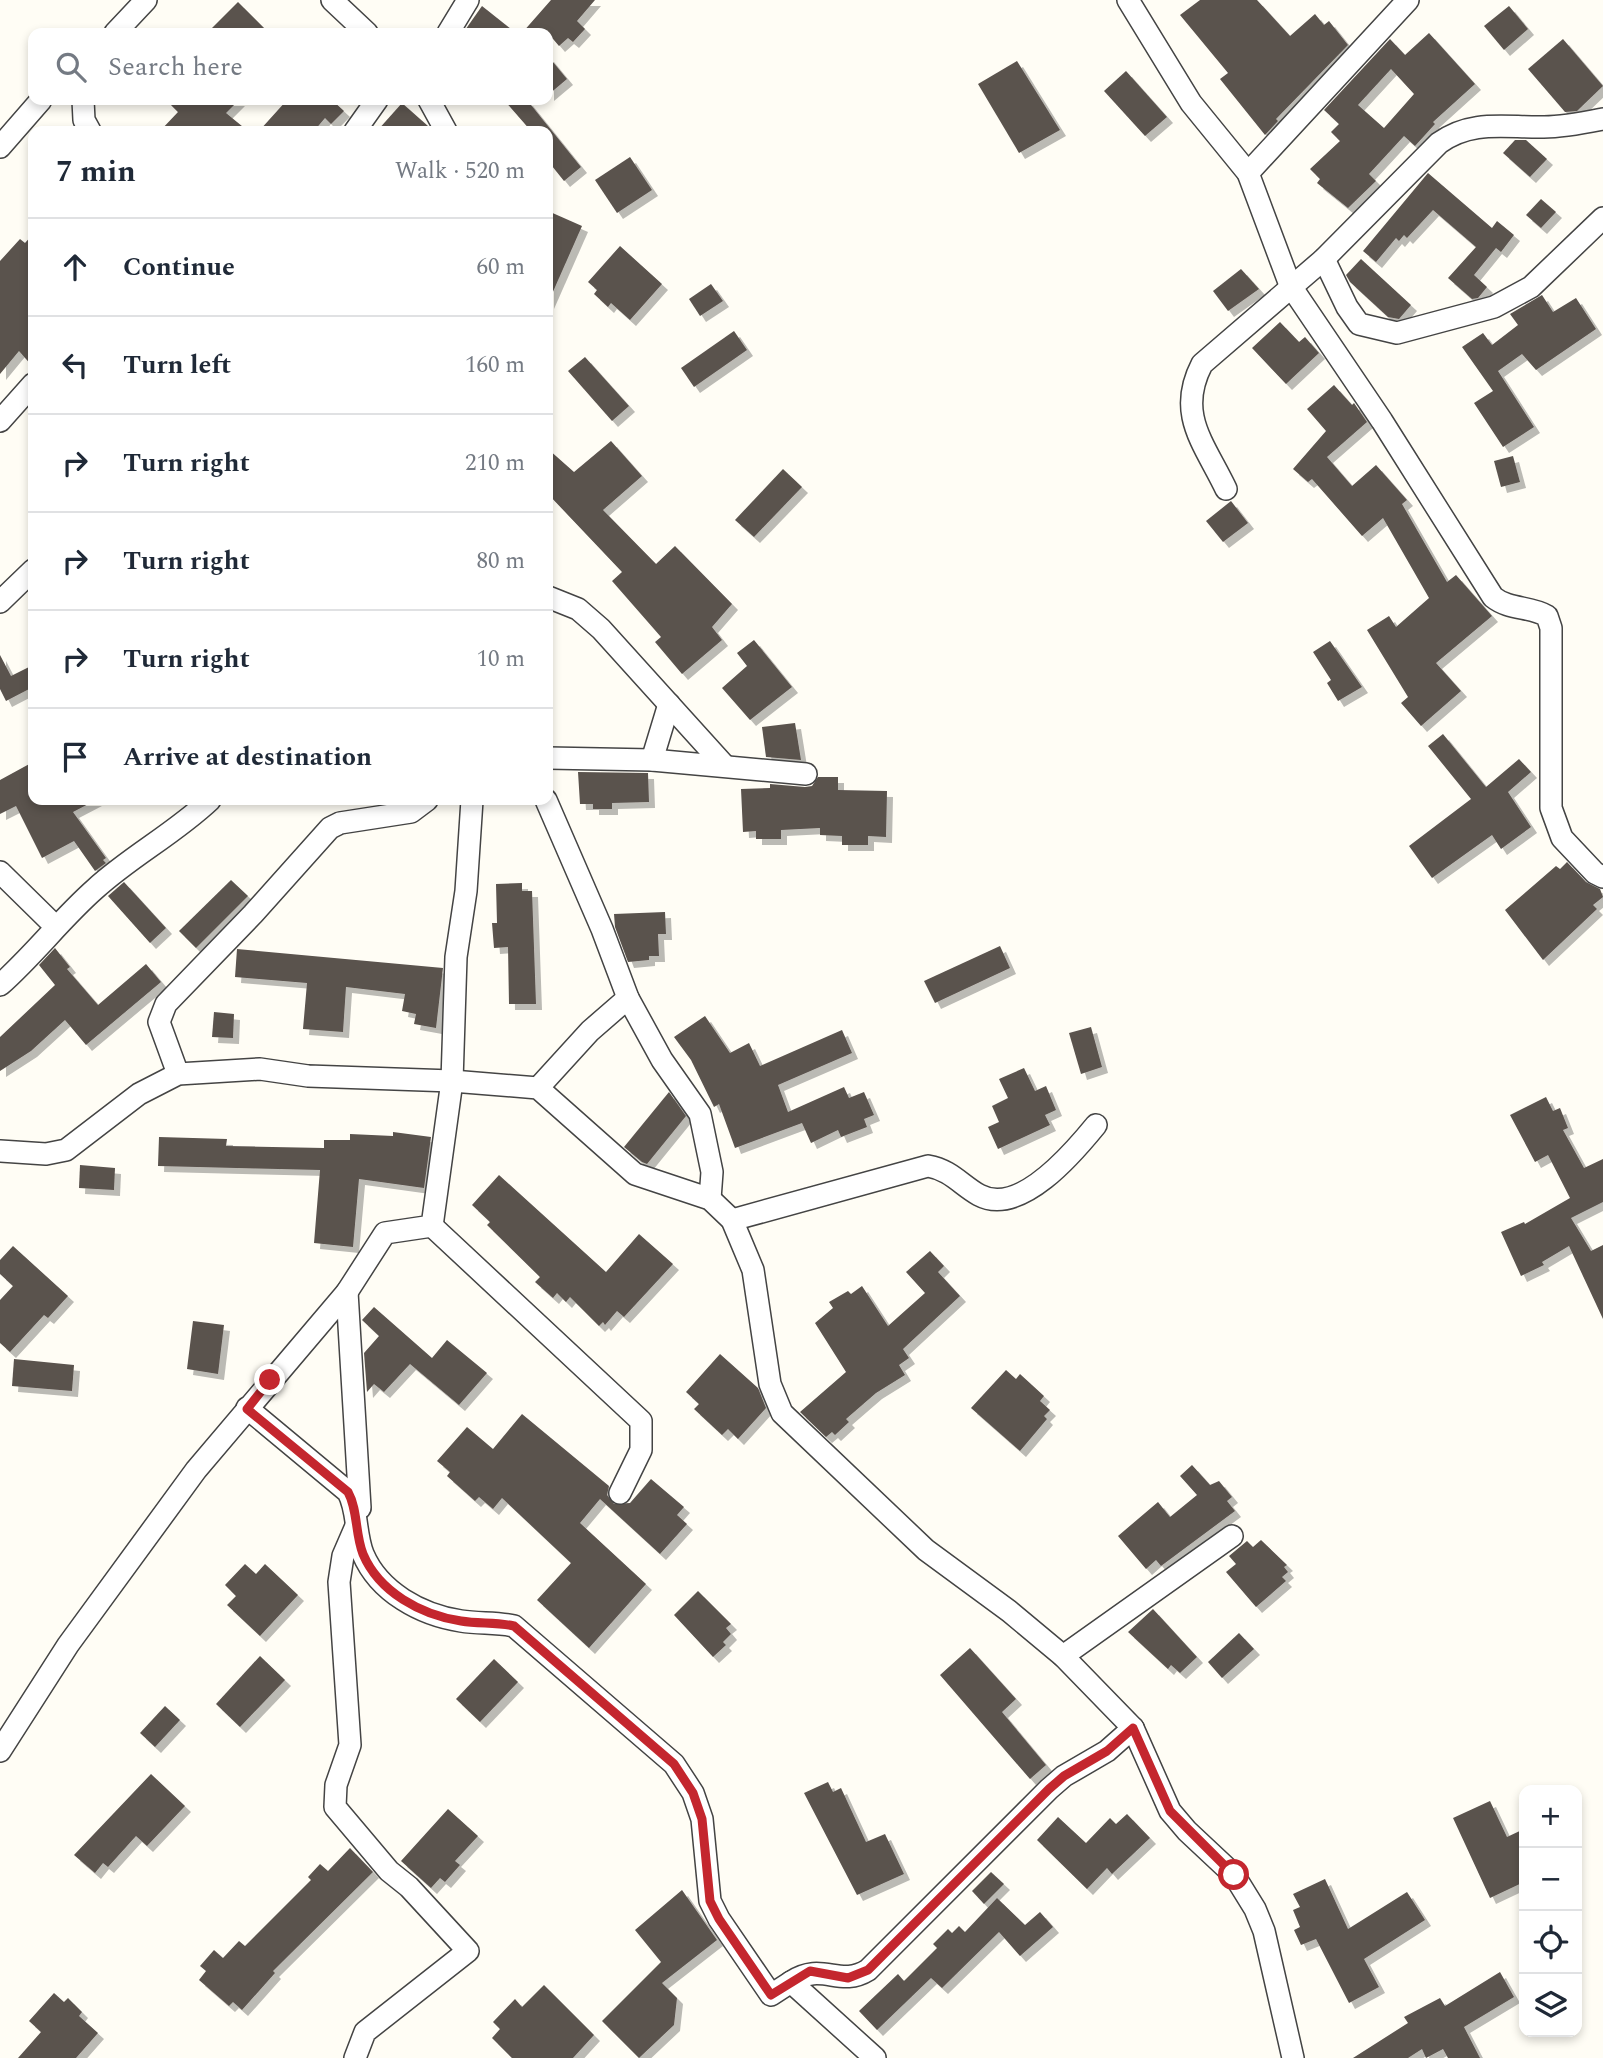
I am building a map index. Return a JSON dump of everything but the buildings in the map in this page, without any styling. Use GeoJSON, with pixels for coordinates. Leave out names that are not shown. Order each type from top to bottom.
{"type":"FeatureCollection","features":[{"type":"Feature","properties":{"kind":"street"},"geometry":{"type":"LineString","coordinates":[[120,28],[146,0]]}},
{"type":"Feature","properties":{"kind":"street"},"geometry":{"type":"LineString","coordinates":[[332,0],[362,28]]}},
{"type":"Feature","properties":{"kind":"street"},"geometry":{"type":"LineString","coordinates":[[451,28],[468,0]]}},
{"type":"Feature","properties":{"kind":"street"},"geometry":{"type":"LineString","coordinates":[[1128,0],[1191,103],[1248,173],[1290,285],[1375,411],[1493,597],[1503,605],[1539,611],[1547,616],[1551,628],[1551,808],[1562,838],[1595,873],[1603,877]]}},
{"type":"Feature","properties":{"kind":"street"},"geometry":{"type":"LineString","coordinates":[[1248,173],[1408,0]]}},
{"type":"Feature","properties":{"kind":"street"},"geometry":{"type":"LineString","coordinates":[[0,147],[37,105]]}},
{"type":"Feature","properties":{"kind":"street"},"geometry":{"type":"LineString","coordinates":[[83,105],[87,126]]}},
{"type":"Feature","properties":{"kind":"street"},"geometry":{"type":"LineString","coordinates":[[359,126],[373,105]]}},
{"type":"Feature","properties":{"kind":"street"},"geometry":{"type":"LineString","coordinates":[[432,105],[443,126]]}},
{"type":"Feature","properties":{"kind":"street"},"geometry":{"type":"LineString","coordinates":[[1226,489],[1190,414],[1191,386],[1202,364],[1290,285],[1324,259],[1439,143],[1454,132],[1477,125],[1546,127],[1603,118]]}},
{"type":"Feature","properties":{"kind":"street"},"geometry":{"type":"LineString","coordinates":[[1324,259],[1347,307],[1359,324],[1397,333],[1494,307],[1531,287],[1602,222]]}},
{"type":"Feature","properties":{"kind":"street"},"geometry":{"type":"LineString","coordinates":[[0,421],[28,390]]}},
{"type":"Feature","properties":{"kind":"street"},"geometry":{"type":"LineString","coordinates":[[0,602],[28,575]]}},
{"type":"Feature","properties":{"kind":"street"},"geometry":{"type":"LineString","coordinates":[[553,599],[579,609],[601,629],[724,765]]}},
{"type":"Feature","properties":{"kind":"street"},"geometry":{"type":"LineString","coordinates":[[652,760],[669,704]]}},
{"type":"Feature","properties":{"kind":"street"},"geometry":{"type":"LineString","coordinates":[[553,758],[652,760],[806,774]]}},
{"type":"Feature","properties":{"kind":"street"},"geometry":{"type":"LineString","coordinates":[[0,985],[55,926],[116,870],[183,826],[205,805]]}},
{"type":"Feature","properties":{"kind":"street"},"geometry":{"type":"LineString","coordinates":[[178,1074],[159,1022],[166,1004],[253,914],[330,828],[340,823],[411,812],[420,805]]}},
{"type":"Feature","properties":{"kind":"street"},"geometry":{"type":"LineString","coordinates":[[432,1226],[452,1081],[456,957],[466,891],[472,805]]}},
{"type":"Feature","properties":{"kind":"street"},"geometry":{"type":"LineString","coordinates":[[548,805],[603,929],[628,998],[662,1060],[699,1114],[710,1162],[710,1199]]}},
{"type":"Feature","properties":{"kind":"street"},"geometry":{"type":"LineString","coordinates":[[0,872],[55,926]]}},
{"type":"Feature","properties":{"kind":"street"},"geometry":{"type":"LineString","coordinates":[[538,1088],[590,1031],[628,998]]}},
{"type":"Feature","properties":{"kind":"street"},"geometry":{"type":"LineString","coordinates":[[0,1151],[46,1154],[66,1150],[139,1094],[178,1074],[260,1069],[308,1076],[452,1081],[538,1088],[635,1174],[710,1199],[732,1220],[753,1270],[769,1384],[782,1413],[926,1550],[1009,1611],[1063,1656],[1133,1728],[1170,1811],[1234,1875],[1255,1909],[1293,2058]]}},
{"type":"Feature","properties":{"kind":"street"},"geometry":{"type":"LineString","coordinates":[[732,1220],[928,1167],[941,1168],[979,1195],[993,1200],[1008,1196],[1048,1176],[1096,1125]]}},
{"type":"Feature","properties":{"kind":"street"},"geometry":{"type":"LineString","coordinates":[[3,1743],[68,1645],[196,1470],[347,1292],[385,1233],[432,1226]]}},
{"type":"Feature","properties":{"kind":"street"},"geometry":{"type":"LineString","coordinates":[[432,1226],[641,1421],[641,1450],[620,1493]]}},
{"type":"Feature","properties":{"kind":"street"},"geometry":{"type":"LineString","coordinates":[[347,1292],[362,1552]]}},
{"type":"Feature","properties":{"kind":"street"},"geometry":{"type":"LineString","coordinates":[[247,1409],[348,1492],[362,1552],[371,1569],[403,1600],[428,1612],[462,1621],[491,1621],[514,1626],[674,1764],[693,1793],[702,1819],[710,1901],[719,1919],[771,1995],[810,1971],[848,1978],[868,1970],[1049,1789],[1064,1776],[1107,1751],[1133,1728]]}},
{"type":"Feature","properties":{"kind":"street"},"geometry":{"type":"LineString","coordinates":[[355,2058],[365,2032],[468,1951],[409,1887],[389,1871],[335,1807],[336,1785],[350,1745],[339,1582],[343,1556],[356,1526]]}},
{"type":"Feature","properties":{"kind":"street"},"geometry":{"type":"LineString","coordinates":[[1063,1656],[1232,1536]]}},
{"type":"Feature","properties":{"kind":"street"},"geometry":{"type":"LineString","coordinates":[[791,1982],[875,2058]]}},
{"type":"Feature","properties":{"kind":"route"},"geometry":{"type":"LineString","coordinates":[[270,1380],[247,1409],[348,1492],[362,1552],[383,1583],[403,1600],[428,1612],[462,1621],[491,1621],[514,1626],[674,1764],[693,1793],[702,1819],[710,1901],[719,1919],[771,1995],[810,1971],[848,1978],[868,1970],[1049,1789],[1064,1776],[1107,1751],[1133,1728],[1157,1788],[1170,1811],[1186,1831],[1222,1861],[1234,1875]]}}]}
